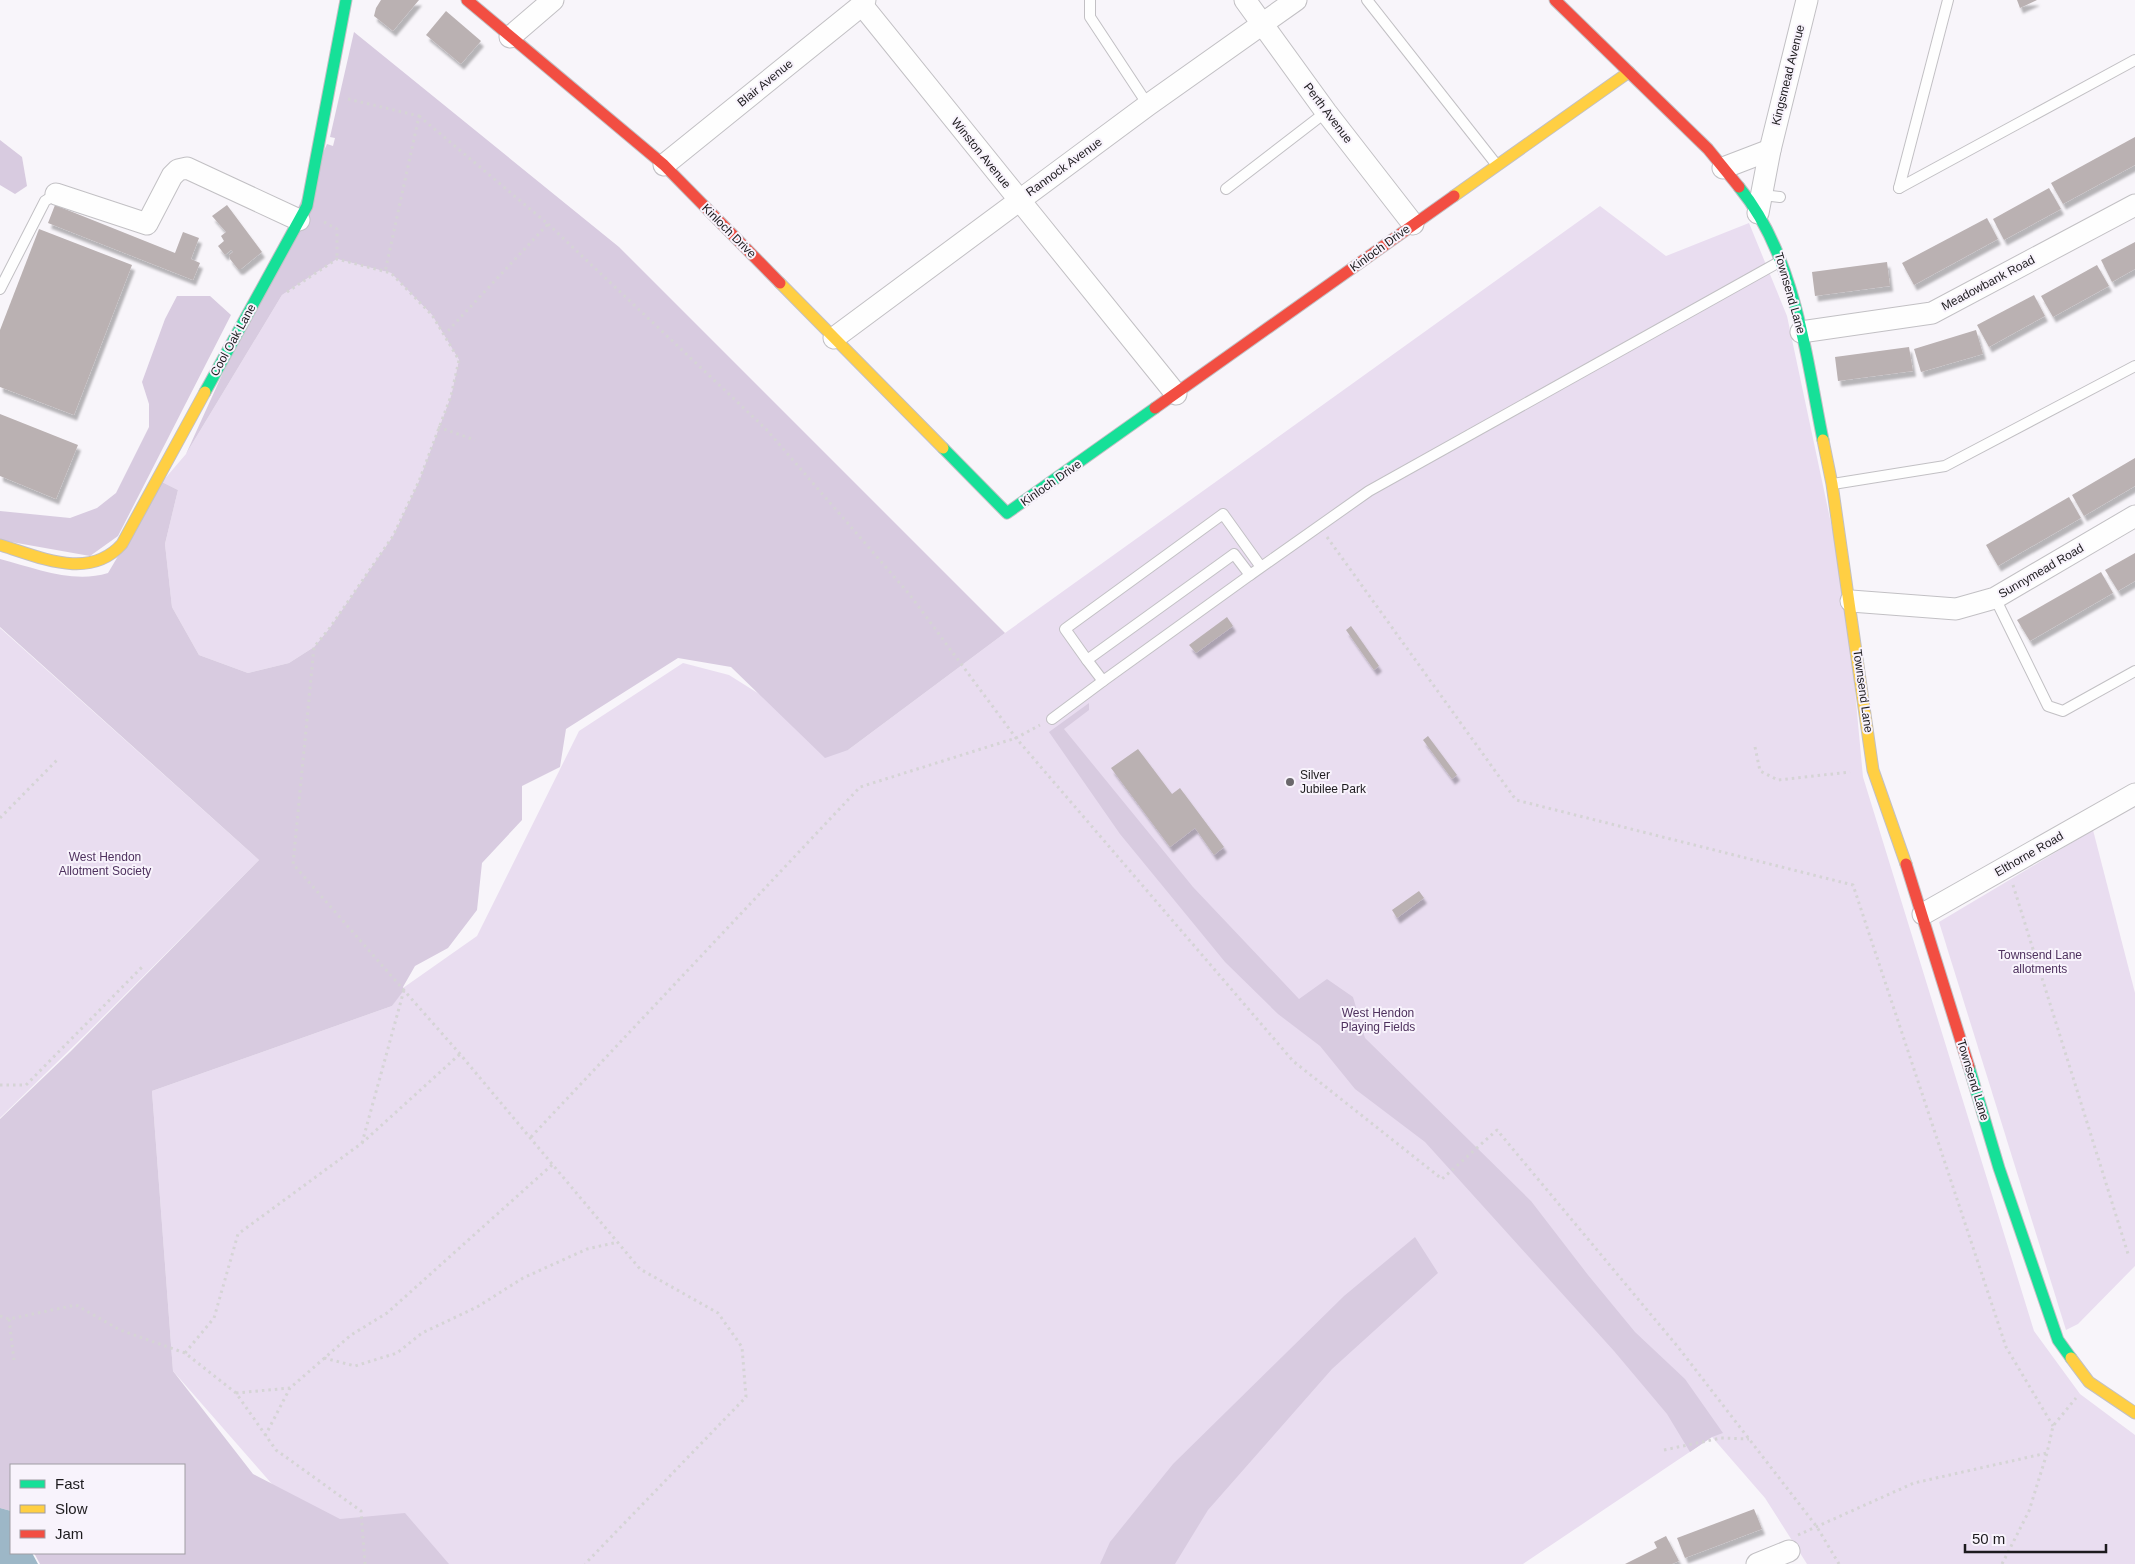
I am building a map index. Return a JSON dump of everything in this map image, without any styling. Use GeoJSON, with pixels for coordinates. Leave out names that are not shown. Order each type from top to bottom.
{"type":"FeatureCollection","features":[{"type":"Feature","properties":{"kind":"street","name":"Cool Oak Lane"},"geometry":{"type":"LineString","coordinates":[[0,545],[68,563],[86,564],[98,562],[111,556],[122,544],[310,220],[312,189],[346,0]]}},
{"type":"Feature","properties":{"kind":"street","name":"Kinloch Drive"},"geometry":{"type":"LineString","coordinates":[[467,0],[664,165],[1007,513],[1629,72]]}},
{"type":"Feature","properties":{"kind":"street"},"geometry":{"type":"LineString","coordinates":[[510,37],[553,0]]}},
{"type":"Feature","properties":{"kind":"street","name":"Perth Avenue"},"geometry":{"type":"LineString","coordinates":[[1245,0],[1326,112],[1413,224]]}},
{"type":"Feature","properties":{"kind":"street","name":"Rannock Avenue"},"geometry":{"type":"LineString","coordinates":[[834,338],[1148,105],[1296,0]]}},
{"type":"Feature","properties":{"kind":"street","name":"Townsend Lane"},"geometry":{"type":"LineString","coordinates":[[1555,0],[1708,149],[1724,168],[1767,202],[1801,332],[1832,484],[1851,601],[1873,770],[1923,914],[1999,1168],[2058,1340],[2089,1382],[2135,1413]]}},
{"type":"Feature","properties":{"kind":"street","name":"Kingsmead Avenue"},"geometry":{"type":"LineString","coordinates":[[1767,202],[1770,150],[1807,0]]}},
{"type":"Feature","properties":{"kind":"street","name":"Blair Avenue"},"geometry":{"type":"LineString","coordinates":[[664,165],[863,3]]}},
{"type":"Feature","properties":{"kind":"street","name":"Winston Avenue"},"geometry":{"type":"LineString","coordinates":[[863,3],[1176,394]]}},
{"type":"Feature","properties":{"kind":"street"},"geometry":{"type":"LineString","coordinates":[[1724,168],[1770,150]]}},
{"type":"Feature","properties":{"kind":"street"},"geometry":{"type":"LineString","coordinates":[[56,194],[147,224],[172,176],[178,170],[187,168],[310,220]]}},
{"type":"Feature","properties":{"kind":"street","name":"Meadowbank Road"},"geometry":{"type":"LineString","coordinates":[[1801,332],[1932,313],[2135,205]]}},
{"type":"Feature","properties":{"kind":"street","name":"Sunnymead Road"},"geometry":{"type":"LineString","coordinates":[[1851,601],[1956,609],[1995,598],[2135,516]]}},
{"type":"Feature","properties":{"kind":"street","name":"Elthorne Road"},"geometry":{"type":"LineString","coordinates":[[1923,914],[2135,794]]}},
{"type":"Feature","properties":{"kind":"street"},"geometry":{"type":"LineString","coordinates":[[1757,1564],[1789,1551]]}},
{"type":"Feature","properties":{"kind":"lane"},"geometry":{"type":"LineString","coordinates":[[1090,0],[1090,17],[1148,105]]}},
{"type":"Feature","properties":{"kind":"lane"},"geometry":{"type":"LineString","coordinates":[[1367,0],[1496,165]]}},
{"type":"Feature","properties":{"kind":"lane"},"geometry":{"type":"LineString","coordinates":[[1948,0],[1899,188],[2135,60]]}},
{"type":"Feature","properties":{"kind":"lane"},"geometry":{"type":"LineString","coordinates":[[1226,189],[1326,112]]}},
{"type":"Feature","properties":{"kind":"lane"},"geometry":{"type":"LineString","coordinates":[[0,289],[45,201],[56,194]]}},
{"type":"Feature","properties":{"kind":"lane"},"geometry":{"type":"LineString","coordinates":[[1052,719],[1103,680],[1369,491],[1782,261]]}},
{"type":"Feature","properties":{"kind":"lane"},"geometry":{"type":"LineString","coordinates":[[1832,484],[1945,466],[2135,366]]}},
{"type":"Feature","properties":{"kind":"lane"},"geometry":{"type":"LineString","coordinates":[[1103,680],[1066,629],[1223,514],[1261,567]]}},
{"type":"Feature","properties":{"kind":"lane"},"geometry":{"type":"LineString","coordinates":[[1087,660],[1234,554],[1250,575]]}},
{"type":"Feature","properties":{"kind":"lane"},"geometry":{"type":"LineString","coordinates":[[1995,598],[2048,706],[2063,711],[2135,671]]}},
{"type":"Feature","properties":{"kind":"path"},"geometry":{"type":"LineString","coordinates":[[345,98],[419,116],[548,224],[766,429],[910,595],[1016,738],[1294,1061],[1442,1179],[1497,1130],[1678,1346],[1817,1527],[1839,1564]]}},
{"type":"Feature","properties":{"kind":"path"},"geometry":{"type":"LineString","coordinates":[[385,272],[419,116]]}},
{"type":"Feature","properties":{"kind":"path"},"geometry":{"type":"LineString","coordinates":[[310,220],[337,229],[337,259]]}},
{"type":"Feature","properties":{"kind":"path"},"geometry":{"type":"LineString","coordinates":[[445,334],[548,224]]}},
{"type":"Feature","properties":{"kind":"path"},"geometry":{"type":"LineString","coordinates":[[282,296],[337,259],[392,273],[432,315],[459,360],[451,396],[419,481],[393,536],[329,629],[314,647],[294,864],[531,1137],[640,1269],[718,1313],[742,1348],[746,1397],[585,1564]]}},
{"type":"Feature","properties":{"kind":"path"},"geometry":{"type":"LineString","coordinates":[[438,427],[475,440]]}},
{"type":"Feature","properties":{"kind":"path"},"geometry":{"type":"LineString","coordinates":[[1319,526],[1516,800],[1853,885],[2006,1347],[2052,1426]]}},
{"type":"Feature","properties":{"kind":"path"},"geometry":{"type":"LineString","coordinates":[[531,1137],[860,788],[1016,738],[1052,719]]}},
{"type":"Feature","properties":{"kind":"path"},"geometry":{"type":"LineString","coordinates":[[1755,747],[1760,771],[1778,780],[1873,770]]}},
{"type":"Feature","properties":{"kind":"path"},"geometry":{"type":"LineString","coordinates":[[0,818],[59,758]]}},
{"type":"Feature","properties":{"kind":"path"},"geometry":{"type":"LineString","coordinates":[[2007,867],[2129,1257]]}},
{"type":"Feature","properties":{"kind":"path"},"geometry":{"type":"LineString","coordinates":[[0,1085],[26,1085],[144,965]]}},
{"type":"Feature","properties":{"kind":"path"},"geometry":{"type":"LineString","coordinates":[[362,1143],[403,989]]}},
{"type":"Feature","properties":{"kind":"path"},"geometry":{"type":"LineString","coordinates":[[185,1353],[214,1318],[238,1234],[362,1143],[460,1054]]}},
{"type":"Feature","properties":{"kind":"path"},"geometry":{"type":"LineString","coordinates":[[264,1436],[290,1388],[351,1335],[387,1313],[553,1164]]}},
{"type":"Feature","properties":{"kind":"path"},"geometry":{"type":"LineString","coordinates":[[323,1358],[354,1366],[397,1353],[422,1333],[477,1307],[523,1278],[588,1249],[618,1242]]}},
{"type":"Feature","properties":{"kind":"path"},"geometry":{"type":"LineString","coordinates":[[0,1316],[8,1319],[76,1304],[120,1330],[185,1353],[236,1393],[264,1436],[276,1450],[361,1511],[365,1564]]}},
{"type":"Feature","properties":{"kind":"path"},"geometry":{"type":"LineString","coordinates":[[8,1319],[14,1360]]}},
{"type":"Feature","properties":{"kind":"path"},"geometry":{"type":"LineString","coordinates":[[2002,1564],[2029,1511],[2047,1453],[2052,1426],[2089,1382]]}},
{"type":"Feature","properties":{"kind":"path"},"geometry":{"type":"LineString","coordinates":[[236,1393],[290,1388]]}},
{"type":"Feature","properties":{"kind":"path"},"geometry":{"type":"LineString","coordinates":[[1664,1450],[1721,1438],[1750,1439]]}},
{"type":"Feature","properties":{"kind":"path"},"geometry":{"type":"LineString","coordinates":[[1789,1551],[1798,1535],[1914,1484],[2047,1453]]}},
{"type":"Feature","properties":{"kind":"green space","name":"West Hendon Playing Fields"},"geometry":{"type":"Polygon","coordinates":[[[1600,206],[1666,256],[1749,223],[1787,316],[1846,594],[1863,777],[2034,1331],[2080,1394],[2135,1435],[2135,1564],[1807,1564],[1765,1498],[1712,1437],[1523,1564],[342,1564],[173,1371],[152,1091],[392,1006],[403,988],[477,936],[579,731],[683,663],[729,675],[848,750],[1005,633],[1600,206]]]}},
{"type":"Feature","properties":{"kind":"green space"},"geometry":{"type":"Polygon","coordinates":[[[337,259],[391,273],[432,315],[459,360],[451,396],[419,481],[393,536],[329,629],[314,647],[289,663],[248,673],[199,655],[172,607],[165,544],[178,490],[162,482],[186,454],[282,295],[337,259]]]}},
{"type":"Feature","properties":{"kind":"green space","name":"West Hendon Allotment Society"},"geometry":{"type":"Polygon","coordinates":[[[0,628],[259,860],[0,1118],[0,628]]]}},
{"type":"Feature","properties":{"kind":"green space","name":"Townsend Lane allotments"},"geometry":{"type":"Polygon","coordinates":[[[2093,830],[2135,993],[2135,1266],[2078,1324],[2066,1330],[1939,922],[2093,830]]]}},
{"type":"Feature","properties":{"kind":"shaded area"},"geometry":{"type":"Polygon","coordinates":[[[354,32],[619,247],[1005,633],[848,750],[825,758],[731,667],[678,658],[566,729],[560,767],[522,786],[522,820],[482,863],[477,910],[448,948],[415,966],[403,987],[404,990],[392,1006],[152,1091],[173,1371],[253,1474],[340,1519],[405,1513],[449,1564],[40,1564],[35,1554],[185,1554],[185,1464],[10,1464],[10,1511],[0,1508],[0,1119],[71,1051],[259,860],[0,627],[0,559],[68,576],[95,576],[108,573],[162,482],[178,490],[165,544],[172,607],[199,655],[248,673],[289,663],[314,647],[329,629],[393,536],[419,481],[451,396],[459,360],[432,315],[391,273],[337,259],[282,295],[186,454],[327,144],[333,146],[335,138],[330,137],[354,32]]]}},
{"type":"Feature","properties":{"kind":"shaded area"},"geometry":{"type":"Polygon","coordinates":[[[0,140],[22,157],[27,186],[15,194],[0,185],[0,140]]]}},
{"type":"Feature","properties":{"kind":"shaded area"},"geometry":{"type":"Polygon","coordinates":[[[177,296],[210,296],[231,315],[118,536],[90,556],[0,540],[0,511],[70,518],[97,508],[116,493],[149,427],[149,404],[142,382],[165,319],[177,296]]]}},
{"type":"Feature","properties":{"kind":"shaded area"},"geometry":{"type":"Polygon","coordinates":[[[1089,703],[1089,710],[1064,729],[1193,887],[1299,999],[1327,979],[1353,997],[1365,1038],[1531,1201],[1635,1332],[1685,1379],[1723,1433],[1712,1437],[1690,1452],[1667,1414],[1614,1351],[1425,1142],[1355,1089],[1320,1046],[1278,1014],[1225,962],[1120,834],[1049,732],[1089,703]]]}},
{"type":"Feature","properties":{"kind":"shaded area"},"geometry":{"type":"Polygon","coordinates":[[[1415,1237],[1438,1273],[1332,1369],[1208,1510],[1175,1564],[1100,1564],[1110,1542],[1173,1464],[1344,1296],[1415,1237]]]}},
{"type":"Feature","properties":{"kind":"water"},"geometry":{"type":"Polygon","coordinates":[[[0,1508],[10,1511],[10,1554],[33,1554],[38,1564],[0,1564],[0,1508]]]}},
{"type":"Feature","properties":{"kind":"building"},"geometry":{"type":"Polygon","coordinates":[[[381,0],[419,0],[393,31],[374,16],[381,0]]]}},
{"type":"Feature","properties":{"kind":"building"},"geometry":{"type":"Polygon","coordinates":[[[2017,0],[2037,0],[2020,8],[2017,0]]]}},
{"type":"Feature","properties":{"kind":"building"},"geometry":{"type":"Polygon","coordinates":[[[446,11],[481,41],[461,64],[426,35],[446,11]]]}},
{"type":"Feature","properties":{"kind":"building"},"geometry":{"type":"Polygon","coordinates":[[[2135,137],[2135,165],[2063,204],[2051,183],[2135,137]]]}},
{"type":"Feature","properties":{"kind":"building"},"geometry":{"type":"Polygon","coordinates":[[[2049,188],[2061,209],[2004,240],[1993,219],[2049,188]]]}},
{"type":"Feature","properties":{"kind":"building"},"geometry":{"type":"Polygon","coordinates":[[[55,205],[175,253],[183,232],[199,238],[191,259],[200,263],[193,280],[48,223],[55,205]]]}},
{"type":"Feature","properties":{"kind":"building"},"geometry":{"type":"Polygon","coordinates":[[[227,205],[262,252],[241,269],[238,269],[230,259],[229,255],[233,252],[231,250],[225,255],[218,246],[224,241],[221,236],[226,232],[212,216],[227,205]]]}},
{"type":"Feature","properties":{"kind":"building"},"geometry":{"type":"Polygon","coordinates":[[[1987,218],[1998,239],[1914,285],[1902,263],[1987,218]]]}},
{"type":"Feature","properties":{"kind":"building"},"geometry":{"type":"Polygon","coordinates":[[[39,229],[132,265],[74,415],[0,387],[0,330],[39,229]]]}},
{"type":"Feature","properties":{"kind":"building"},"geometry":{"type":"Polygon","coordinates":[[[2135,242],[2135,269],[2112,282],[2101,260],[2135,242]]]}},
{"type":"Feature","properties":{"kind":"building"},"geometry":{"type":"Polygon","coordinates":[[[1887,262],[1890,286],[1815,296],[1812,272],[1887,262]]]}},
{"type":"Feature","properties":{"kind":"building"},"geometry":{"type":"Polygon","coordinates":[[[2097,265],[2109,286],[2053,317],[2041,296],[2097,265]]]}},
{"type":"Feature","properties":{"kind":"building"},"geometry":{"type":"Polygon","coordinates":[[[2034,295],[2045,316],[1989,347],[1977,325],[2034,295]]]}},
{"type":"Feature","properties":{"kind":"building"},"geometry":{"type":"Polygon","coordinates":[[[1976,330],[1983,354],[1921,372],[1914,349],[1976,330]]]}},
{"type":"Feature","properties":{"kind":"building"},"geometry":{"type":"Polygon","coordinates":[[[1909,347],[1913,371],[1838,381],[1835,357],[1909,347]]]}},
{"type":"Feature","properties":{"kind":"building"},"geometry":{"type":"Polygon","coordinates":[[[0,414],[78,445],[56,499],[0,476],[0,414]]]}},
{"type":"Feature","properties":{"kind":"building"},"geometry":{"type":"Polygon","coordinates":[[[2135,458],[2135,486],[2084,516],[2072,495],[2135,458]]]}},
{"type":"Feature","properties":{"kind":"building"},"geometry":{"type":"Polygon","coordinates":[[[2069,497],[2081,518],[1998,566],[1986,545],[2069,497]]]}},
{"type":"Feature","properties":{"kind":"building"},"geometry":{"type":"Polygon","coordinates":[[[2135,553],[2135,581],[2118,591],[2105,570],[2135,553]]]}},
{"type":"Feature","properties":{"kind":"building"},"geometry":{"type":"Polygon","coordinates":[[[2101,572],[2113,593],[2030,641],[2017,620],[2101,572]]]}},
{"type":"Feature","properties":{"kind":"building"},"geometry":{"type":"Polygon","coordinates":[[[1227,617],[1233,626],[1196,653],[1189,645],[1227,617]]]}},
{"type":"Feature","properties":{"kind":"building"},"geometry":{"type":"Polygon","coordinates":[[[1351,626],[1379,666],[1374,670],[1346,630],[1351,626]]]}},
{"type":"Feature","properties":{"kind":"building"},"geometry":{"type":"Polygon","coordinates":[[[1428,736],[1457,775],[1452,779],[1423,740],[1428,736]]]}},
{"type":"Feature","properties":{"kind":"building"},"geometry":{"type":"Polygon","coordinates":[[[1138,749],[1172,794],[1180,788],[1224,847],[1214,855],[1195,828],[1170,847],[1111,768],[1138,749]]]}},
{"type":"Feature","properties":{"kind":"building"},"geometry":{"type":"Polygon","coordinates":[[[1419,891],[1424,898],[1397,918],[1392,910],[1419,891]]]}},
{"type":"Feature","properties":{"kind":"building"},"geometry":{"type":"Polygon","coordinates":[[[1754,1509],[1762,1529],[1685,1558],[1677,1538],[1754,1509]]]}},
{"type":"Feature","properties":{"kind":"building"},"geometry":{"type":"Polygon","coordinates":[[[1666,1536],[1679,1561],[1672,1564],[1625,1564],[1657,1548],[1654,1542],[1666,1536]]]}},
{"type":"Feature","properties":{"kind":"traffic: fast"},"geometry":{"type":"LineString","coordinates":[[205,392],[307,206],[346,0]]}},
{"type":"Feature","properties":{"kind":"traffic: fast"},"geometry":{"type":"LineString","coordinates":[[1739,187],[1758,214],[1773,243],[1786,275],[1804,341],[1823,440]]}},
{"type":"Feature","properties":{"kind":"traffic: fast"},"geometry":{"type":"LineString","coordinates":[[943,448],[1007,513],[1155,408]]}},
{"type":"Feature","properties":{"kind":"traffic: fast"},"geometry":{"type":"LineString","coordinates":[[1969,1067],[1999,1168],[2058,1340],[2071,1358]]}},
{"type":"Feature","properties":{"kind":"traffic: slow"},"geometry":{"type":"LineString","coordinates":[[1454,196],[1629,72]]}},
{"type":"Feature","properties":{"kind":"traffic: slow"},"geometry":{"type":"LineString","coordinates":[[780,283],[943,448]]}},
{"type":"Feature","properties":{"kind":"traffic: slow"},"geometry":{"type":"LineString","coordinates":[[0,545],[47,560],[64,563],[79,564],[95,561],[109,555],[122,544],[205,392]]}},
{"type":"Feature","properties":{"kind":"traffic: slow"},"geometry":{"type":"LineString","coordinates":[[1823,440],[1832,484],[1873,770],[1906,864]]}},
{"type":"Feature","properties":{"kind":"traffic: slow"},"geometry":{"type":"LineString","coordinates":[[2071,1358],[2089,1382],[2135,1413]]}},
{"type":"Feature","properties":{"kind":"traffic: jam"},"geometry":{"type":"LineString","coordinates":[[467,0],[664,165],[780,283]]}},
{"type":"Feature","properties":{"kind":"traffic: jam"},"geometry":{"type":"LineString","coordinates":[[1555,0],[1708,149],[1739,187]]}},
{"type":"Feature","properties":{"kind":"traffic: jam"},"geometry":{"type":"LineString","coordinates":[[1155,408],[1454,196]]}},
{"type":"Feature","properties":{"kind":"traffic: jam"},"geometry":{"type":"LineString","coordinates":[[1906,864],[1969,1067]]}},
{"type":"Feature","properties":{"kind":"place","name":"Silver Jubilee Park"},"geometry":{"type":"Point","coordinates":[1290,782]}}]}
